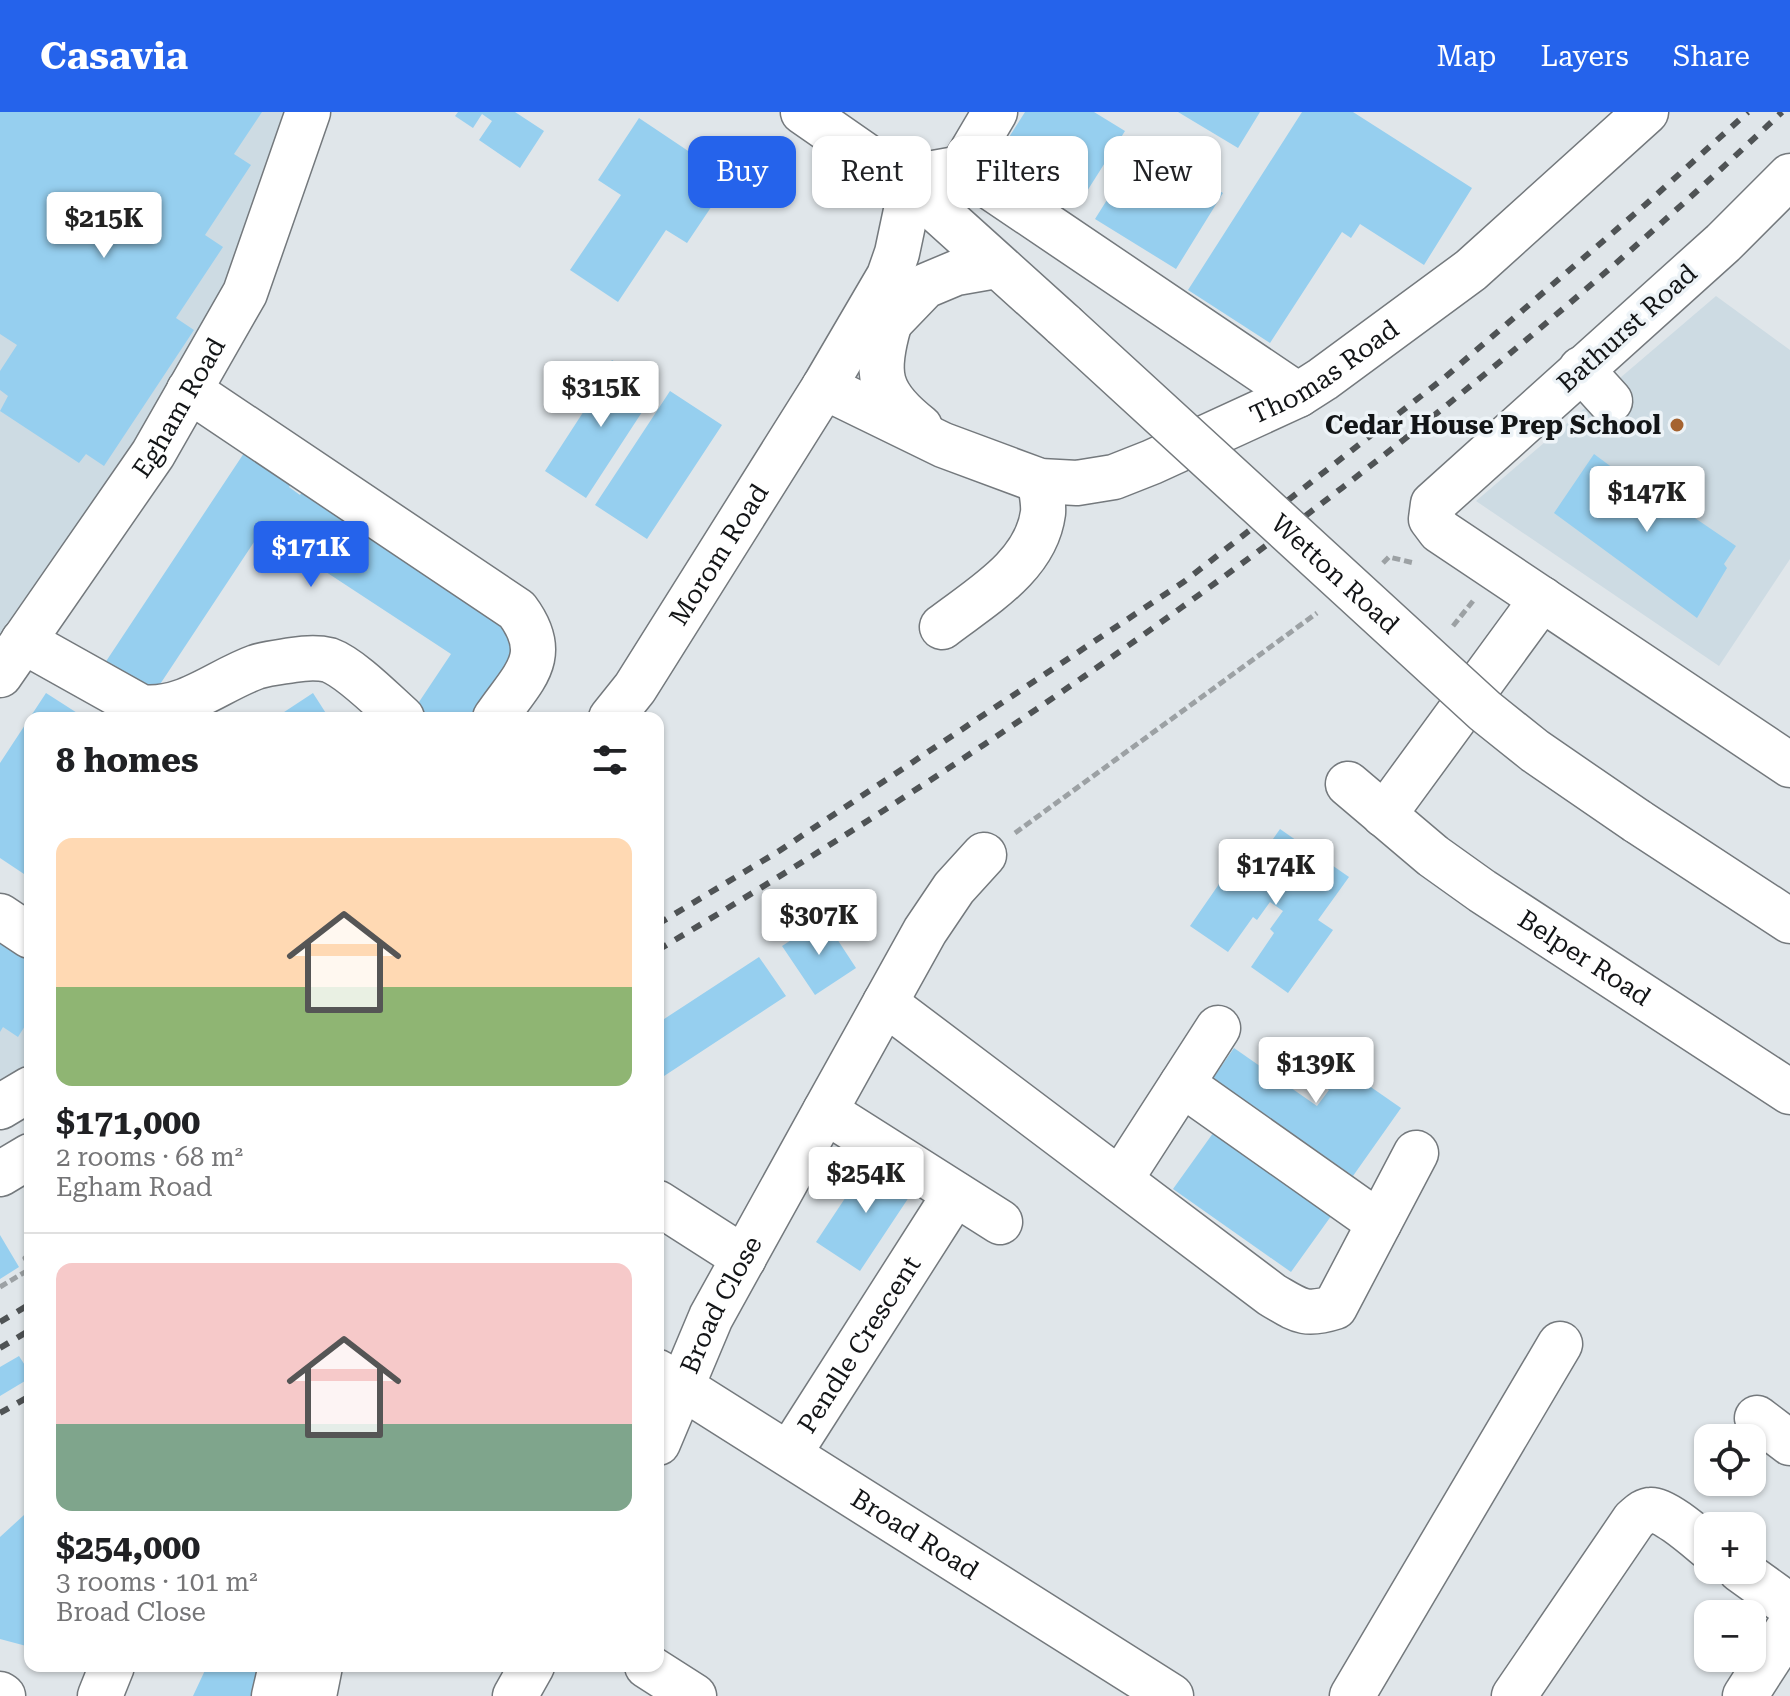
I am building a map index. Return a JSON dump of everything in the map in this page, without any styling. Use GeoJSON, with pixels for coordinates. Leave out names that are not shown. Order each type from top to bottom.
{"type":"FeatureCollection","features":[{"type":"Feature","properties":{"kind":"street","name":"Egham Road"},"geometry":{"type":"LineString","coordinates":[[11,658],[153,454],[252,279],[308,112]]}},
{"type":"Feature","properties":{"kind":"street","name":"Wetton Road"},"geometry":{"type":"LineString","coordinates":[[803,112],[838,136]]}},
{"type":"Feature","properties":{"kind":"street"},"geometry":{"type":"LineString","coordinates":[[981,136],[995,112]]}},
{"type":"Feature","properties":{"kind":"street","name":"Thomas Road"},"geometry":{"type":"LineString","coordinates":[[824,387],[943,445],[1040,481],[1077,483],[1114,477],[1298,395],[1471,270],[1646,112]]}},
{"type":"Feature","properties":{"kind":"street","name":"Bathurst Road"},"geometry":{"type":"LineString","coordinates":[[1542,599],[1440,531],[1431,519],[1433,504],[1723,243],[1790,176]]}},
{"type":"Feature","properties":{"kind":"street","name":"Wetton Road"},"geometry":{"type":"LineString","coordinates":[[931,206],[1485,711],[1535,751],[1790,921]]}},
{"type":"Feature","properties":{"kind":"street","name":"Morom Road"},"geometry":{"type":"LineString","coordinates":[[616,712],[635,688],[824,387],[889,276],[907,208]]}},
{"type":"Feature","properties":{"kind":"street"},"geometry":{"type":"LineString","coordinates":[[1021,208],[1298,395]]}},
{"type":"Feature","properties":{"kind":"street","name":"Morom Road"},"geometry":{"type":"LineString","coordinates":[[824,387],[925,286],[956,273],[996,266]]}},
{"type":"Feature","properties":{"kind":"street","name":"Thomas Road"},"geometry":{"type":"LineString","coordinates":[[889,325],[880,370],[886,389],[895,406],[943,445]]}},
{"type":"Feature","properties":{"kind":"street"},"geometry":{"type":"LineString","coordinates":[[1581,369],[1610,401]]}},
{"type":"Feature","properties":{"kind":"street"},"geometry":{"type":"LineString","coordinates":[[189,390],[517,610],[528,626],[535,646],[531,666],[499,712]]}},
{"type":"Feature","properties":{"kind":"street"},"geometry":{"type":"LineString","coordinates":[[942,627],[997,585],[1025,557],[1037,534],[1043,511],[1040,481]]}},
{"type":"Feature","properties":{"kind":"street"},"geometry":{"type":"LineString","coordinates":[[1384,815],[1542,599],[1790,765]]}},
{"type":"Feature","properties":{"kind":"street"},"geometry":{"type":"LineString","coordinates":[[11,658],[141,707],[161,708],[194,697],[256,667],[308,657],[331,661],[367,686],[395,712]]}},
{"type":"Feature","properties":{"kind":"street","name":"Belper Road"},"geometry":{"type":"LineString","coordinates":[[1348,784],[1433,856],[1482,891],[1790,1092]]}},
{"type":"Feature","properties":{"kind":"street","name":"Broad Close"},"geometry":{"type":"LineString","coordinates":[[664,1412],[670,1380],[711,1317],[925,931],[954,888],[984,855]]}},
{"type":"Feature","properties":{"kind":"street"},"geometry":{"type":"LineString","coordinates":[[0,916],[24,932]]}},
{"type":"Feature","properties":{"kind":"street"},"geometry":{"type":"LineString","coordinates":[[885,1003],[1272,1295],[1295,1309],[1315,1314],[1335,1307],[1416,1153]]}},
{"type":"Feature","properties":{"kind":"street"},"geometry":{"type":"LineString","coordinates":[[1120,1180],[1218,1028]]}},
{"type":"Feature","properties":{"kind":"street"},"geometry":{"type":"LineString","coordinates":[[1182,1084],[1379,1223]]}},
{"type":"Feature","properties":{"kind":"street"},"geometry":{"type":"LineString","coordinates":[[0,1107],[24,1093]]}},
{"type":"Feature","properties":{"kind":"street"},"geometry":{"type":"LineString","coordinates":[[825,1111],[1000,1222]]}},
{"type":"Feature","properties":{"kind":"street"},"geometry":{"type":"LineString","coordinates":[[0,1174],[24,1160]]}},
{"type":"Feature","properties":{"kind":"street","name":"Pendle Crescent"},"geometry":{"type":"LineString","coordinates":[[789,1454],[955,1194]]}},
{"type":"Feature","properties":{"kind":"street"},"geometry":{"type":"LineString","coordinates":[[664,1207],[744,1258]]}},
{"type":"Feature","properties":{"kind":"street"},"geometry":{"type":"LineString","coordinates":[[1352,1696],[1560,1344]]}},
{"type":"Feature","properties":{"kind":"street","name":"Broad Road"},"geometry":{"type":"LineString","coordinates":[[670,1380],[1171,1696]]}},
{"type":"Feature","properties":{"kind":"street"},"geometry":{"type":"LineString","coordinates":[[1514,1696],[1634,1520],[1650,1510],[1660,1511],[1694,1536]]}},
{"type":"Feature","properties":{"kind":"street"},"geometry":{"type":"LineString","coordinates":[[1759,1584],[1790,1606]]}},
{"type":"Feature","properties":{"kind":"street"},"geometry":{"type":"LineString","coordinates":[[1745,1696],[1790,1626]]}},
{"type":"Feature","properties":{"kind":"street"},"geometry":{"type":"LineString","coordinates":[[100,1696],[110,1672]]}},
{"type":"Feature","properties":{"kind":"street"},"geometry":{"type":"LineString","coordinates":[[274,1696],[280,1672]]}},
{"type":"Feature","properties":{"kind":"street"},"geometry":{"type":"LineString","coordinates":[[314,1696],[319,1672]]}},
{"type":"Feature","properties":{"kind":"street"},"geometry":{"type":"LineString","coordinates":[[515,1696],[529,1672]]}},
{"type":"Feature","properties":{"kind":"street"},"geometry":{"type":"LineString","coordinates":[[656,1672],[694,1696]]}},
{"type":"Feature","properties":{"kind":"street"},"geometry":{"type":"LineString","coordinates":[[1775,1696],[1790,1672]]}},
{"type":"Feature","properties":{"kind":"path"},"geometry":{"type":"LineString","coordinates":[[1377,567],[1389,557],[1416,563]]}},
{"type":"Feature","properties":{"kind":"path"},"geometry":{"type":"LineString","coordinates":[[1447,633],[1474,602]]}},
{"type":"Feature","properties":{"kind":"path"},"geometry":{"type":"LineString","coordinates":[[984,855],[1329,604]]}},
{"type":"Feature","properties":{"kind":"path"},"geometry":{"type":"LineString","coordinates":[[0,1287],[24,1272]]}},
{"type":"Feature","properties":{"kind":"shaded area"},"geometry":{"type":"Polygon","coordinates":[[[0,112],[308,112],[265,238],[0,675],[0,112]]]}},
{"type":"Feature","properties":{"kind":"shaded area","name":"Cedar House Prep School"},"geometry":{"type":"Polygon","coordinates":[[[1716,296],[1790,350],[1790,559],[1719,666],[1476,501],[1716,296]]]}},
{"type":"Feature","properties":{"kind":"shaded area"},"geometry":{"type":"Polygon","coordinates":[[[0,916],[24,932],[24,1093],[0,1107],[0,916]]]}},
{"type":"Feature","properties":{"kind":"building"},"geometry":{"type":"Polygon","coordinates":[[[0,112],[262,112],[234,154],[251,165],[205,235],[223,247],[176,318],[194,330],[104,466],[86,454],[79,463],[0,411],[8,396],[0,390],[0,371],[17,345],[0,334],[0,112]]]}},
{"type":"Feature","properties":{"kind":"building"},"geometry":{"type":"Polygon","coordinates":[[[458,112],[515,112],[544,131],[520,168],[479,140],[492,121],[482,114],[473,128],[455,116],[458,112]]]}},
{"type":"Feature","properties":{"kind":"building"},"geometry":{"type":"Polygon","coordinates":[[[1025,112],[1094,112],[1125,131],[1122,136],[1104,136],[1104,164],[1088,190],[1088,136],[1010,136],[1025,112]]]}},
{"type":"Feature","properties":{"kind":"building"},"geometry":{"type":"Polygon","coordinates":[[[1178,112],[1260,112],[1238,148],[1178,112]]]}},
{"type":"Feature","properties":{"kind":"building"},"geometry":{"type":"Polygon","coordinates":[[[1302,112],[1353,112],[1472,188],[1424,265],[1360,224],[1351,238],[1342,232],[1270,343],[1188,290],[1302,112]]]}},
{"type":"Feature","properties":{"kind":"building"},"geometry":{"type":"Polygon","coordinates":[[[639,118],[688,151],[688,208],[711,208],[687,243],[666,230],[618,302],[570,270],[621,195],[598,180],[639,118]]]}},
{"type":"Feature","properties":{"kind":"building"},"geometry":{"type":"Polygon","coordinates":[[[1104,205],[1104,208],[1214,208],[1176,269],[1095,219],[1104,205]]]}},
{"type":"Feature","properties":{"kind":"building"},"geometry":{"type":"Polygon","coordinates":[[[612,360],[657,389],[586,498],[545,471],[593,397],[589,395],[612,360]]]}},
{"type":"Feature","properties":{"kind":"building"},"geometry":{"type":"Polygon","coordinates":[[[670,391],[722,425],[647,539],[595,505],[670,391]]]}},
{"type":"Feature","properties":{"kind":"building"},"geometry":{"type":"Polygon","coordinates":[[[250,444],[297,475],[289,487],[300,495],[303,490],[528,638],[479,712],[421,712],[415,708],[451,654],[262,530],[147,704],[99,672],[250,444]]]}},
{"type":"Feature","properties":{"kind":"building","name":"Cedar House Prep School"},"geometry":{"type":"Polygon","coordinates":[[[1594,454],[1636,485],[1639,480],[1736,546],[1724,564],[1727,568],[1697,618],[1554,513],[1594,454]]]}},
{"type":"Feature","properties":{"kind":"building"},"geometry":{"type":"Polygon","coordinates":[[[46,693],[76,712],[34,712],[46,693]]]}},
{"type":"Feature","properties":{"kind":"building"},"geometry":{"type":"Polygon","coordinates":[[[313,693],[325,712],[284,712],[313,693]]]}},
{"type":"Feature","properties":{"kind":"building"},"geometry":{"type":"Polygon","coordinates":[[[24,726],[24,874],[0,858],[0,763],[24,726]]]}},
{"type":"Feature","properties":{"kind":"building"},"geometry":{"type":"Polygon","coordinates":[[[1280,829],[1349,877],[1318,920],[1333,930],[1288,993],[1251,967],[1274,933],[1270,929],[1283,911],[1270,902],[1257,920],[1253,917],[1228,952],[1190,926],[1235,861],[1250,872],[1280,829]]]}},
{"type":"Feature","properties":{"kind":"building"},"geometry":{"type":"Polygon","coordinates":[[[824,919],[856,968],[815,995],[782,946],[824,919]]]}},
{"type":"Feature","properties":{"kind":"building"},"geometry":{"type":"Polygon","coordinates":[[[0,938],[24,954],[24,1028],[18,1037],[3,1027],[0,1032],[0,938]]]}},
{"type":"Feature","properties":{"kind":"building"},"geometry":{"type":"Polygon","coordinates":[[[759,957],[786,996],[664,1076],[664,1019],[759,957]]]}},
{"type":"Feature","properties":{"kind":"building"},"geometry":{"type":"Polygon","coordinates":[[[1306,1042],[1401,1108],[1353,1176],[1213,1078],[1234,1048],[1317,1106],[1329,1090],[1291,1064],[1306,1042]]]}},
{"type":"Feature","properties":{"kind":"building"},"geometry":{"type":"Polygon","coordinates":[[[1216,1129],[1334,1212],[1291,1272],[1173,1189],[1216,1129]]]}},
{"type":"Feature","properties":{"kind":"building"},"geometry":{"type":"Polygon","coordinates":[[[871,1159],[915,1188],[860,1271],[816,1242],[871,1159]]]}},
{"type":"Feature","properties":{"kind":"building"},"geometry":{"type":"Polygon","coordinates":[[[0,1235],[19,1267],[0,1279],[0,1235]]]}},
{"type":"Feature","properties":{"kind":"building"},"geometry":{"type":"Polygon","coordinates":[[[19,1356],[24,1364],[24,1382],[0,1396],[0,1367],[19,1356]]]}},
{"type":"Feature","properties":{"kind":"building"},"geometry":{"type":"Polygon","coordinates":[[[24,1515],[24,1645],[0,1639],[0,1537],[24,1515]]]}},
{"type":"Feature","properties":{"kind":"building"},"geometry":{"type":"Polygon","coordinates":[[[204,1672],[266,1672],[261,1696],[193,1696],[204,1672]]]}},
{"type":"Feature","properties":{"kind":"railway"},"geometry":{"type":"LineString","coordinates":[[664,920],[779,851],[1185,581],[1444,378],[1748,112]]}},
{"type":"Feature","properties":{"kind":"railway"},"geometry":{"type":"LineString","coordinates":[[664,946],[956,764],[1244,562],[1383,456],[1520,345],[1653,231],[1782,112]]}},
{"type":"Feature","properties":{"kind":"railway"},"geometry":{"type":"LineString","coordinates":[[0,1322],[24,1308]]}},
{"type":"Feature","properties":{"kind":"railway"},"geometry":{"type":"LineString","coordinates":[[0,1348],[24,1334]]}},
{"type":"Feature","properties":{"kind":"railway"},"geometry":{"type":"LineString","coordinates":[[0,1413],[24,1399]]}},
{"type":"Feature","properties":{"kind":"place","name":"Cedar House Prep School"},"geometry":{"type":"Point","coordinates":[1677,425]}}]}
